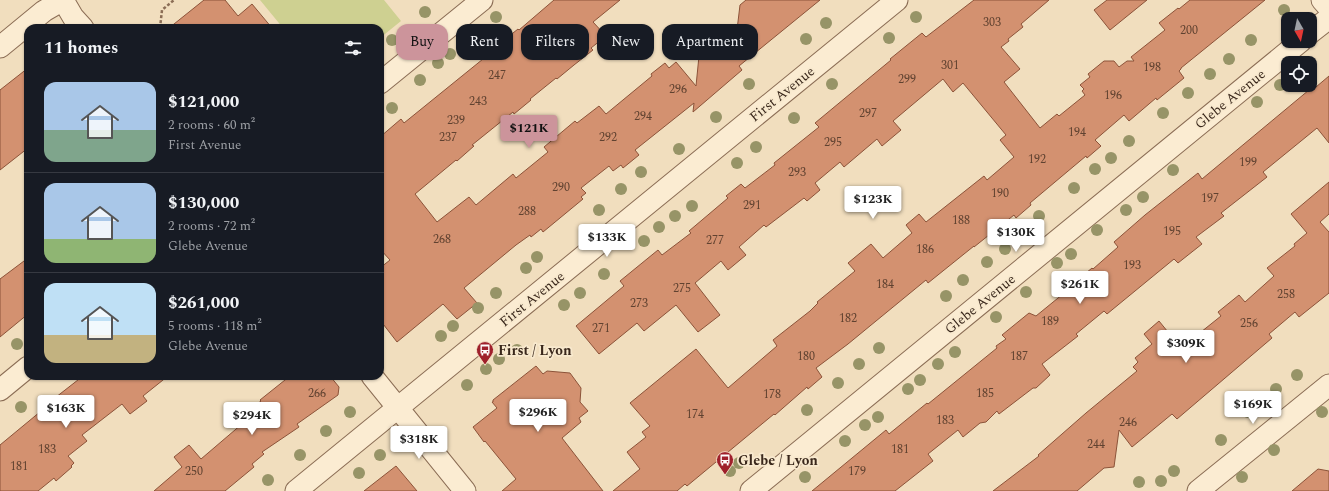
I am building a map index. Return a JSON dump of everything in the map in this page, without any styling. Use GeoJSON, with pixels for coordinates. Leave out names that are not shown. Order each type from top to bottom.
{"type":"FeatureCollection","features":[{"type":"Feature","properties":{"kind":"street"},"geometry":{"type":"LineString","coordinates":[[28,24],[44,11],[63,0],[73,17],[79,24]]}},
{"type":"Feature","properties":{"kind":"street"},"geometry":{"type":"LineString","coordinates":[[384,80],[482,0]]}},
{"type":"Feature","properties":{"kind":"street","name":"First Avenue"},"geometry":{"type":"LineString","coordinates":[[296,491],[897,0]]}},
{"type":"Feature","properties":{"kind":"street"},"geometry":{"type":"LineString","coordinates":[[1322,0],[1329,8]]}},
{"type":"Feature","properties":{"kind":"street"},"geometry":{"type":"LineString","coordinates":[[1317,27],[1329,18]]}},
{"type":"Feature","properties":{"kind":"street"},"geometry":{"type":"LineString","coordinates":[[0,47],[24,27]]}},
{"type":"Feature","properties":{"kind":"street","name":"Glebe Avenue"},"geometry":{"type":"LineString","coordinates":[[752,491],[1292,48]]}},
{"type":"Feature","properties":{"kind":"street"},"geometry":{"type":"LineString","coordinates":[[0,390],[24,370]]}},
{"type":"Feature","properties":{"kind":"street"},"geometry":{"type":"LineString","coordinates":[[375,380],[466,491]]}},
{"type":"Feature","properties":{"kind":"street"},"geometry":{"type":"LineString","coordinates":[[1198,491],[1329,384]]}},
{"type":"Feature","properties":{"kind":"path"},"geometry":{"type":"LineString","coordinates":[[160,24],[162,10],[174,0]]}},
{"type":"Feature","properties":{"kind":"green space"},"geometry":{"type":"Polygon","coordinates":[[[260,0],[384,0],[401,21],[384,35],[384,24],[280,24],[260,0]]]}},
{"type":"Feature","properties":{"kind":"building"},"geometry":{"type":"Polygon","coordinates":[[[204,0],[225,0],[238,16],[252,4],[269,24],[174,24],[204,0]]]}},
{"type":"Feature","properties":{"kind":"building"},"geometry":{"type":"Polygon","coordinates":[[[554,0],[620,0],[593,22],[597,26],[597,43],[591,48],[593,50],[589,53],[589,24],[526,24],[554,0]]]}},
{"type":"Feature","properties":{"kind":"building"},"geometry":{"type":"Polygon","coordinates":[[[746,0],[820,0],[758,51],[758,24],[738,24],[740,5],[746,0]]]}},
{"type":"Feature","properties":{"kind":"building"},"geometry":{"type":"Polygon","coordinates":[[[974,0],[1049,0],[1021,24],[1023,27],[1008,39],[1009,41],[1001,47],[1020,69],[1004,82],[1040,128],[1057,114],[1059,116],[1085,95],[1082,91],[1084,89],[1080,85],[1090,77],[1088,74],[1104,61],[1114,61],[1119,67],[1127,61],[1134,61],[1131,57],[1165,30],[1159,23],[1190,0],[1265,0],[1181,68],[1179,71],[1184,78],[1157,100],[1156,98],[1129,121],[1124,115],[1095,140],[1101,146],[1087,158],[1086,156],[1030,203],[1031,205],[1016,218],[1014,215],[928,283],[926,280],[848,344],[816,368],[822,377],[808,389],[807,387],[775,415],[774,414],[687,486],[685,484],[677,491],[613,491],[640,469],[627,452],[646,437],[642,432],[650,426],[630,403],[696,349],[728,388],[777,346],[773,340],[810,311],[818,303],[817,302],[855,271],[848,263],[871,244],[883,258],[912,233],[906,225],[919,214],[926,222],[984,176],[987,180],[1014,157],[1000,140],[1006,135],[963,83],[953,92],[943,79],[893,121],[901,130],[882,146],[877,139],[844,167],[840,162],[815,183],[820,190],[807,201],[804,198],[766,227],[764,225],[739,247],[746,255],[728,270],[721,261],[695,283],[720,315],[698,332],[676,305],[644,331],[637,323],[599,354],[576,326],[624,286],[620,281],[658,250],[662,255],[691,233],[689,231],[728,198],[726,196],[741,184],[745,188],[775,165],[774,163],[819,127],[815,123],[891,60],[890,59],[922,33],[926,37],[974,0]]]}},
{"type":"Feature","properties":{"kind":"building"},"geometry":{"type":"Polygon","coordinates":[[[1107,0],[1147,0],[1110,30],[1094,10],[1107,0]]]}},
{"type":"Feature","properties":{"kind":"building"},"geometry":{"type":"Polygon","coordinates":[[[521,28],[521,60],[581,60],[530,99],[531,100],[514,114],[513,112],[472,145],[474,146],[457,161],[456,160],[415,194],[437,222],[469,197],[476,205],[513,174],[516,178],[548,152],[544,147],[575,121],[577,123],[599,106],[606,114],[652,76],[651,74],[665,63],[669,68],[676,62],[696,86],[699,60],[746,60],[739,66],[742,70],[693,112],[694,103],[635,150],[639,155],[623,168],[621,165],[613,171],[609,166],[581,188],[586,193],[581,197],[583,199],[543,232],[541,229],[531,237],[530,235],[516,245],[464,288],[477,303],[457,319],[443,304],[397,342],[384,325],[384,265],[390,260],[384,253],[384,134],[401,119],[404,123],[482,60],[513,60],[513,33],[518,29],[519,30],[521,28]]]}},
{"type":"Feature","properties":{"kind":"building"},"geometry":{"type":"Polygon","coordinates":[[[24,71],[24,151],[0,170],[0,90],[24,71]]]}},
{"type":"Feature","properties":{"kind":"building"},"geometry":{"type":"Polygon","coordinates":[[[1329,76],[1329,143],[1317,128],[1263,172],[1267,177],[1221,213],[1224,216],[1196,237],[1202,244],[1178,263],[1174,259],[1107,314],[1104,311],[1076,334],[1078,336],[1042,364],[1050,375],[1036,388],[1033,388],[999,414],[997,411],[986,422],[980,423],[963,437],[958,430],[928,454],[933,461],[895,491],[812,491],[886,430],[889,434],[997,348],[996,346],[1006,339],[1002,335],[1029,313],[1036,316],[1074,285],[1073,284],[1118,247],[1114,242],[1145,215],[1198,173],[1202,179],[1307,92],[1317,92],[1317,86],[1329,76]]]}},
{"type":"Feature","properties":{"kind":"building"},"geometry":{"type":"Polygon","coordinates":[[[1329,182],[1329,214],[1320,222],[1329,232],[1329,293],[1299,317],[1295,312],[1269,334],[1272,338],[1177,419],[1172,414],[1132,447],[1119,430],[1114,467],[1104,468],[1077,491],[993,491],[1039,456],[1038,455],[1086,413],[1137,371],[1133,367],[1138,362],[1135,358],[1152,344],[1144,334],[1159,321],[1181,348],[1221,316],[1218,312],[1239,295],[1245,302],[1274,276],[1267,268],[1295,246],[1294,244],[1307,233],[1291,214],[1329,182]]]}},
{"type":"Feature","properties":{"kind":"building"},"geometry":{"type":"Polygon","coordinates":[[[24,261],[24,317],[0,337],[0,279],[24,261]]]}},
{"type":"Feature","properties":{"kind":"building"},"geometry":{"type":"Polygon","coordinates":[[[536,366],[543,374],[547,371],[570,373],[581,388],[580,402],[588,411],[579,418],[581,422],[562,438],[603,491],[502,491],[516,479],[473,427],[497,408],[492,402],[493,400],[536,366]]]}},
{"type":"Feature","properties":{"kind":"building"},"geometry":{"type":"Polygon","coordinates":[[[78,380],[163,380],[143,396],[147,401],[130,414],[122,404],[82,435],[87,441],[68,456],[74,463],[71,466],[72,467],[56,481],[54,478],[38,491],[0,491],[0,445],[52,402],[51,401],[78,380]]]}},
{"type":"Feature","properties":{"kind":"building"},"geometry":{"type":"Polygon","coordinates":[[[285,380],[333,380],[339,387],[338,395],[297,424],[299,427],[262,452],[264,454],[252,464],[254,467],[225,491],[154,491],[182,467],[174,457],[189,445],[201,459],[256,412],[252,408],[261,401],[260,400],[285,380]]]}},
{"type":"Feature","properties":{"kind":"building"},"geometry":{"type":"Polygon","coordinates":[[[396,466],[417,491],[364,491],[396,466]]]}},
{"type":"Feature","properties":{"kind":"building"},"geometry":{"type":"Polygon","coordinates":[[[1318,469],[1329,471],[1329,491],[1292,491],[1318,469]]]}},
{"type":"Feature","properties":{"kind":"place","name":"First / Lyon"},"geometry":{"type":"Point","coordinates":[485,365]}},
{"type":"Feature","properties":{"kind":"place","name":"Glebe / Lyon"},"geometry":{"type":"Point","coordinates":[725,475]}}]}
